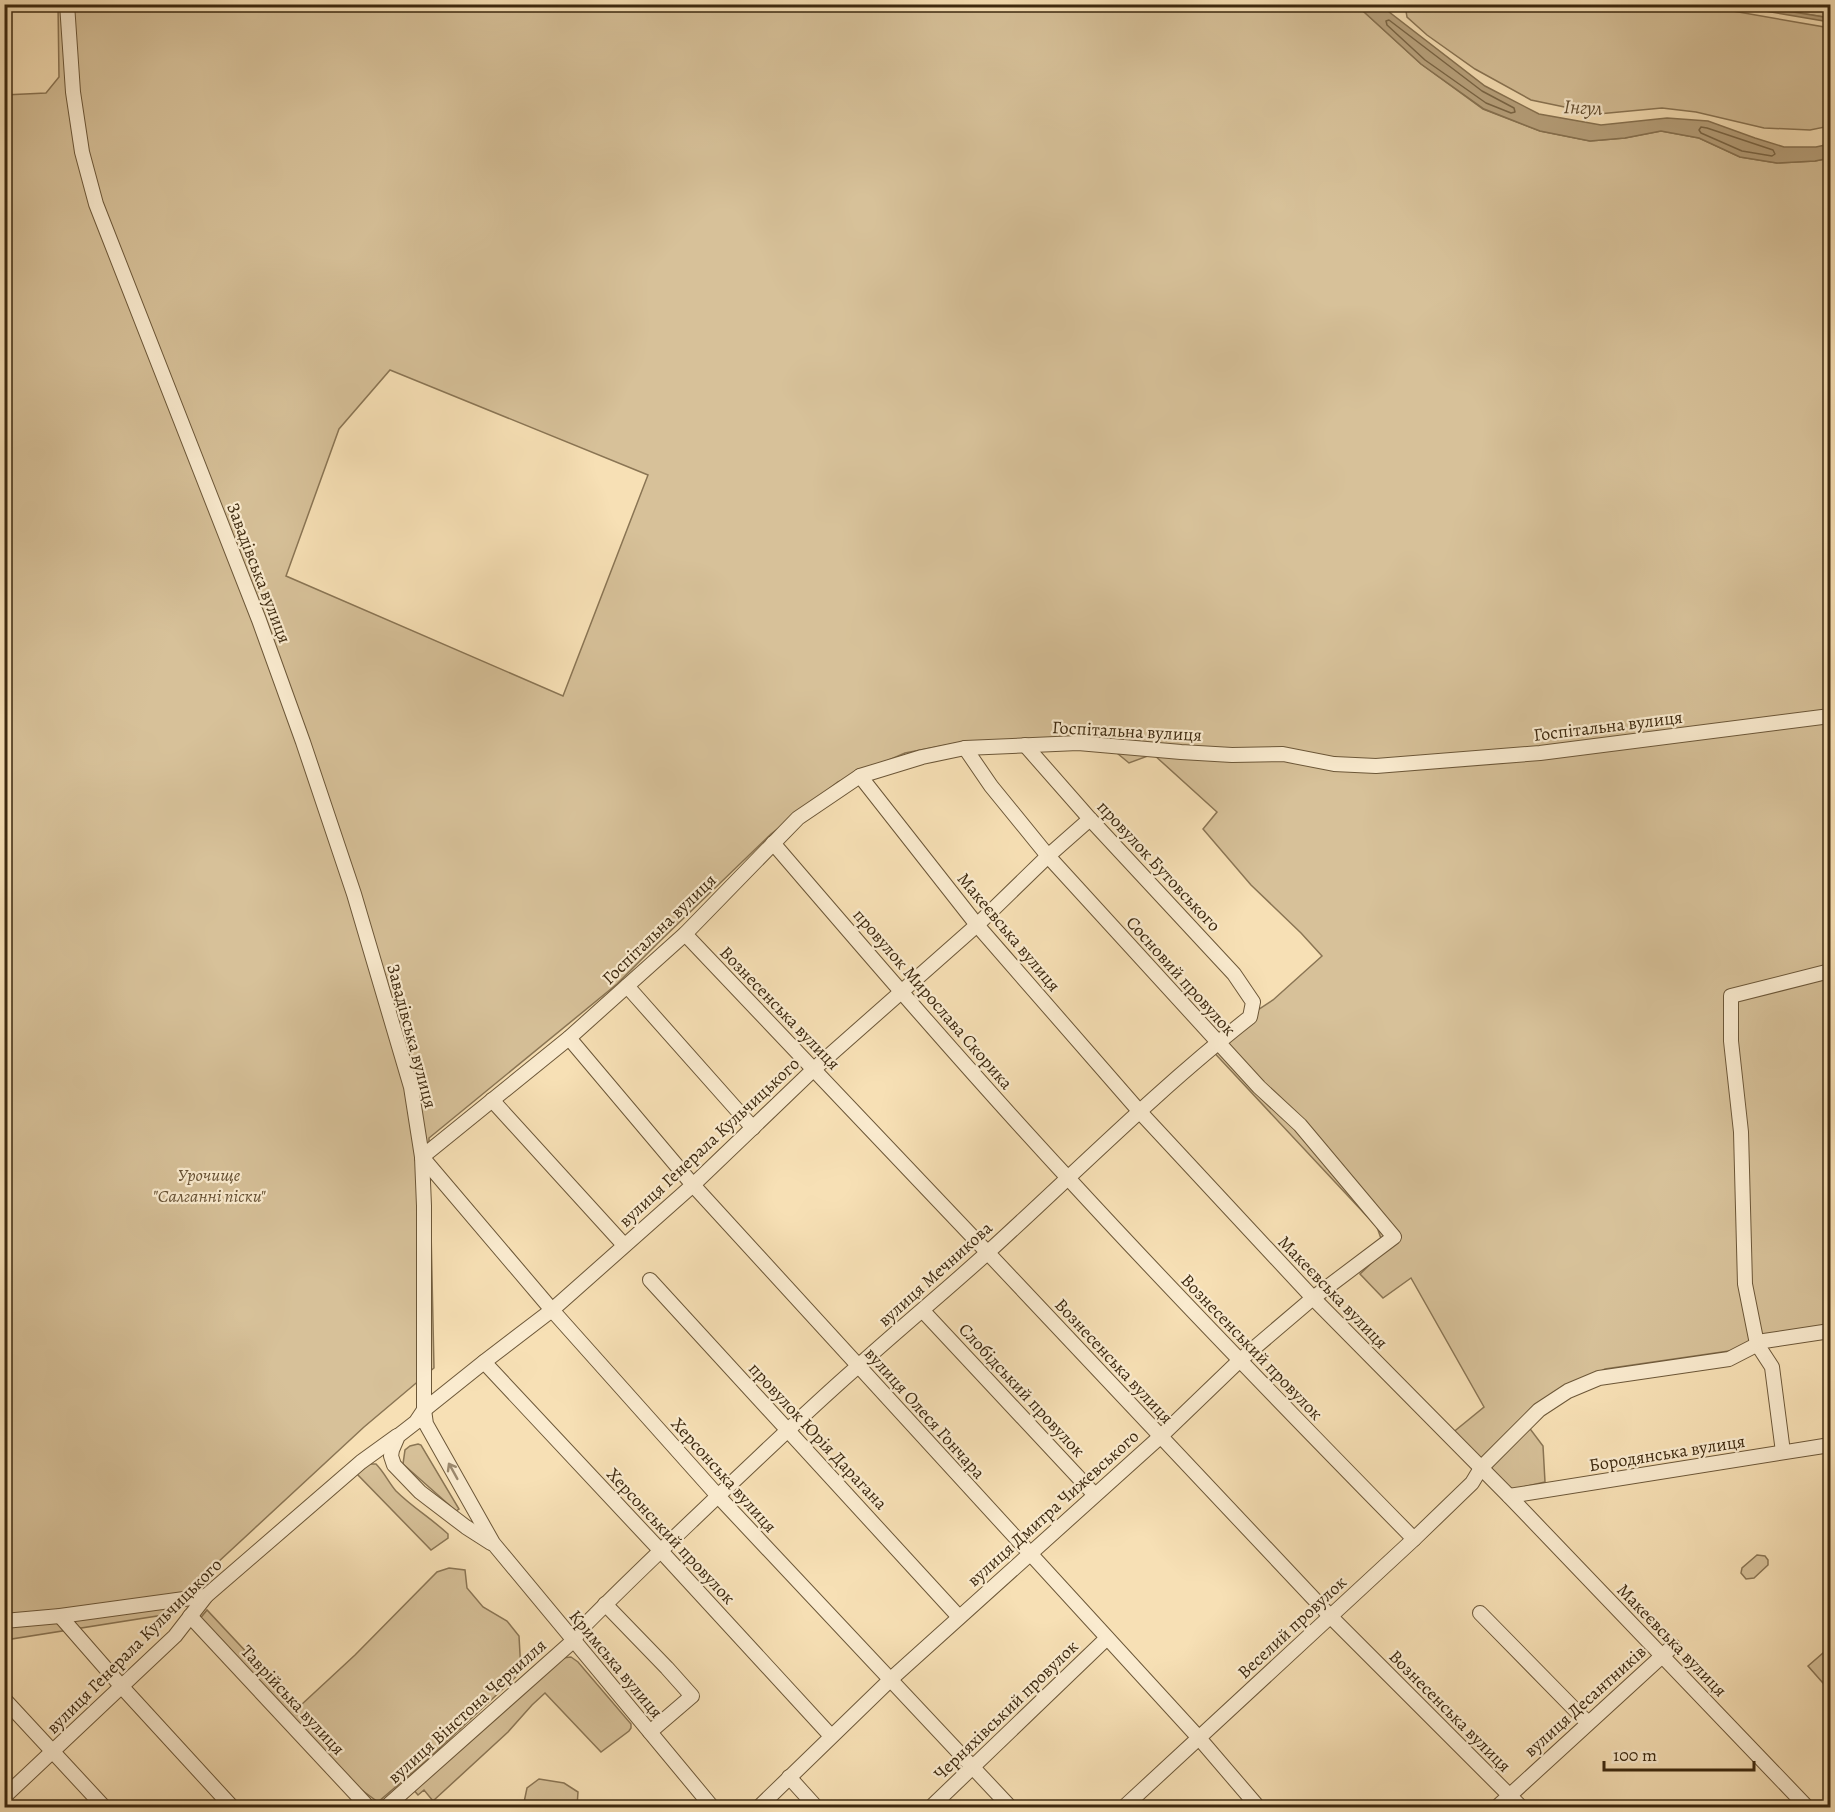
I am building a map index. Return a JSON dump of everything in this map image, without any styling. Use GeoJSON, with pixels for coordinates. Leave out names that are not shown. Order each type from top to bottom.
{"type":"FeatureCollection","features":[{"type":"Feature","properties":{"kind":"street","name":"Завадівська вулиця"},"geometry":{"type":"LineString","coordinates":[[67,4],[73,92],[82,152],[96,204],[259,620],[307,753],[354,894],[411,1087],[422,1157]]}},
{"type":"Feature","properties":{"kind":"street","name":"Госпітальна вулиця"},"geometry":{"type":"LineString","coordinates":[[422,1157],[569,1038],[685,934],[798,818],[860,776],[922,757],[965,748],[1078,743],[1232,755],[1283,754],[1334,764],[1376,766],[1540,753],[1830,716]]}},
{"type":"Feature","properties":{"kind":"street","name":"провулок Бутовського"},"geometry":{"type":"LineString","coordinates":[[1025,745],[1090,819],[1234,974],[1253,1002],[1250,1017]]}},
{"type":"Feature","properties":{"kind":"street","name":"Сосновий провулок"},"geometry":{"type":"LineString","coordinates":[[965,748],[991,786],[1048,856],[1258,1088],[1300,1125],[1380,1220]]}},
{"type":"Feature","properties":{"kind":"street","name":"Макеєвська вулиця"},"geometry":{"type":"LineString","coordinates":[[860,776],[977,925],[1140,1112],[1313,1298],[1481,1468],[1808,1808]]}},
{"type":"Feature","properties":{"kind":"street","name":"вулиця Генерала Кульчицького"},"geometry":{"type":"LineString","coordinates":[[424,1410],[552,1311],[693,1185],[814,1069],[977,925],[1090,819]]}},
{"type":"Feature","properties":{"kind":"street","name":"провулок Мирослава Скорика"},"geometry":{"type":"LineString","coordinates":[[772,843],[1067,1177]]}},
{"type":"Feature","properties":{"kind":"street","name":"Вознесенська вулиця"},"geometry":{"type":"LineString","coordinates":[[685,934],[1330,1617],[1522,1808]]}},
{"type":"Feature","properties":{"kind":"street"},"geometry":{"type":"LineString","coordinates":[[1783,1452],[1772,1367],[1757,1344],[1745,1284],[1741,1132],[1731,1041],[1731,996],[1830,971]]}},
{"type":"Feature","properties":{"kind":"street"},"geometry":{"type":"LineString","coordinates":[[627,986],[753,1128]]}},
{"type":"Feature","properties":{"kind":"street","name":"вулиця Мечникова"},"geometry":{"type":"LineString","coordinates":[[573,1641],[605,1604],[787,1430],[988,1253],[1067,1177],[1217,1043],[1250,1017]]}},
{"type":"Feature","properties":{"kind":"street","name":"вулиця Олеся Гончара"},"geometry":{"type":"LineString","coordinates":[[569,1038],[693,1185],[1199,1738],[1259,1808]]}},
{"type":"Feature","properties":{"kind":"street"},"geometry":{"type":"LineString","coordinates":[[492,1100],[624,1245]]}},
{"type":"Feature","properties":{"kind":"street","name":"Херсонська вулиця"},"geometry":{"type":"LineString","coordinates":[[422,1157],[552,1311],[718,1496],[1011,1808]]}},
{"type":"Feature","properties":{"kind":"street","name":"Кримська вулиця"},"geometry":{"type":"LineString","coordinates":[[422,1157],[426,1424],[493,1543],[713,1808]]}},
{"type":"Feature","properties":{"kind":"street","name":"Вознесенський провулок"},"geometry":{"type":"LineString","coordinates":[[1067,1177],[1239,1361],[1414,1539]]}},
{"type":"Feature","properties":{"kind":"street","name":"вулиця Дмитра Чижевського"},"geometry":{"type":"LineString","coordinates":[[758,1808],[891,1679],[1161,1436],[1239,1361],[1313,1298],[1394,1237],[1380,1220]]}},
{"type":"Feature","properties":{"kind":"street","name":"провулок Юрія Дарагана"},"geometry":{"type":"LineString","coordinates":[[650,1280],[959,1617]]}},
{"type":"Feature","properties":{"kind":"street","name":"Слобідський провулок"},"geometry":{"type":"LineString","coordinates":[[923,1311],[1094,1494]]}},
{"type":"Feature","properties":{"kind":"street","name":"Веселий провулок"},"geometry":{"type":"LineString","coordinates":[[1123,1808],[1472,1484],[1481,1468],[1539,1410],[1568,1391],[1599,1378],[1729,1359],[1764,1341],[1830,1331]]}},
{"type":"Feature","properties":{"kind":"street","name":"Херсонський провулок"},"geometry":{"type":"LineString","coordinates":[[484,1362],[831,1736]]}},
{"type":"Feature","properties":{"kind":"street"},"geometry":{"type":"LineString","coordinates":[[361,1462],[371,1458],[394,1465],[392,1450],[396,1440],[402,1432],[416,1422],[424,1410]]}},
{"type":"Feature","properties":{"kind":"street"},"geometry":{"type":"LineString","coordinates":[[402,1432],[419,1431],[433,1434]]}},
{"type":"Feature","properties":{"kind":"street","name":"вулиця Генерала Кульчицького"},"geometry":{"type":"LineString","coordinates":[[4,1797],[175,1636],[206,1596],[361,1462],[402,1432]]}},
{"type":"Feature","properties":{"kind":"street","name":"Бородянська вулиця"},"geometry":{"type":"LineString","coordinates":[[1509,1497],[1830,1445]]}},
{"type":"Feature","properties":{"kind":"street","name":"Кримська вулиця"},"geometry":{"type":"LineString","coordinates":[[394,1465],[420,1492],[466,1527],[493,1543]]}},
{"type":"Feature","properties":{"kind":"street"},"geometry":{"type":"LineString","coordinates":[[466,1527],[475,1518],[474,1507]]}},
{"type":"Feature","properties":{"kind":"street"},"geometry":{"type":"LineString","coordinates":[[4,1621],[60,1616],[206,1596]]}},
{"type":"Feature","properties":{"kind":"street"},"geometry":{"type":"LineString","coordinates":[[605,1604],[692,1696],[650,1732]]}},
{"type":"Feature","properties":{"kind":"street"},"geometry":{"type":"LineString","coordinates":[[1480,1613],[1588,1723]]}},
{"type":"Feature","properties":{"kind":"street"},"geometry":{"type":"LineString","coordinates":[[60,1616],[122,1688],[233,1808]]}},
{"type":"Feature","properties":{"kind":"street","name":"Таврійська вулиця"},"geometry":{"type":"LineString","coordinates":[[190,1616],[369,1808]]}},
{"type":"Feature","properties":{"kind":"street","name":"Черняхівський провулок"},"geometry":{"type":"LineString","coordinates":[[930,1808],[1107,1638]]}},
{"type":"Feature","properties":{"kind":"street","name":"вулиця Вінстона Черчилля"},"geometry":{"type":"LineString","coordinates":[[385,1808],[573,1641]]}},
{"type":"Feature","properties":{"kind":"street","name":"вулиця Десантників"},"geometry":{"type":"LineString","coordinates":[[1496,1808],[1672,1646]]}},
{"type":"Feature","properties":{"kind":"street"},"geometry":{"type":"LineString","coordinates":[[4,1700],[105,1808]]}},
{"type":"Feature","properties":{"kind":"street"},"geometry":{"type":"LineString","coordinates":[[789,1777],[817,1808]]}},
{"type":"Feature","properties":{"kind":"green space","name":"Урочище \"Салганні піски\""},"geometry":{"type":"Polygon","coordinates":[[[58,5],[1350,5],[1363,11],[1421,64],[1483,109],[1540,131],[1590,141],[1625,138],[1661,131],[1699,138],[1740,157],[1777,163],[1830,158],[1830,1324],[1762,1337],[1736,1350],[1605,1369],[1538,1403],[1522,1418],[1543,1446],[1545,1482],[1505,1491],[1451,1434],[1484,1407],[1411,1278],[1383,1298],[1360,1274],[1385,1250],[1377,1227],[1206,1044],[1273,1000],[1322,956],[1251,885],[1203,829],[1217,812],[1153,754],[1129,763],[1112,749],[962,742],[905,753],[838,782],[771,834],[617,984],[429,1138],[434,1368],[364,1427],[203,1576],[176,1613],[5,1640],[4,95],[46,93],[59,77],[58,5]],[[390,370],[339,429],[286,576],[563,696],[648,475],[390,370]]]}},
{"type":"Feature","properties":{"kind":"green space"},"geometry":{"type":"Polygon","coordinates":[[[1405,5],[1676,5],[1727,10],[1830,28],[1830,126],[1810,130],[1764,128],[1696,112],[1662,108],[1598,114],[1531,100],[1475,69],[1427,35],[1407,17],[1405,5]]]}},
{"type":"Feature","properties":{"kind":"green space"},"geometry":{"type":"Polygon","coordinates":[[[1751,5],[1830,5],[1830,18],[1751,5]]]}},
{"type":"Feature","properties":{"kind":"green space"},"geometry":{"type":"Polygon","coordinates":[[[418,1444],[421,1445],[459,1509],[456,1511],[403,1464],[405,1450],[418,1444]]]}},
{"type":"Feature","properties":{"kind":"green space"},"geometry":{"type":"Polygon","coordinates":[[[369,1464],[376,1464],[396,1491],[448,1534],[448,1538],[431,1550],[357,1474],[369,1464]]]}},
{"type":"Feature","properties":{"kind":"green space"},"geometry":{"type":"Polygon","coordinates":[[[1757,1555],[1765,1556],[1768,1565],[1754,1578],[1746,1579],[1741,1573],[1742,1568],[1757,1555]]]}},
{"type":"Feature","properties":{"kind":"green space"},"geometry":{"type":"Polygon","coordinates":[[[449,1568],[465,1570],[467,1588],[483,1607],[507,1621],[519,1636],[521,1672],[427,1760],[378,1802],[359,1788],[198,1621],[207,1610],[295,1704],[301,1705],[355,1655],[437,1572],[449,1568]]]}},
{"type":"Feature","properties":{"kind":"green space"},"geometry":{"type":"Polygon","coordinates":[[[1830,1647],[1830,1691],[1808,1666],[1830,1647]]]}},
{"type":"Feature","properties":{"kind":"green space"},"geometry":{"type":"Polygon","coordinates":[[[571,1657],[578,1662],[631,1724],[629,1731],[601,1752],[545,1693],[508,1732],[433,1801],[424,1790],[418,1795],[412,1788],[562,1658],[571,1657]]]}},
{"type":"Feature","properties":{"kind":"green space"},"geometry":{"type":"Polygon","coordinates":[[[539,1779],[564,1783],[578,1792],[577,1807],[523,1807],[527,1788],[539,1779]]]}},
{"type":"Feature","properties":{"kind":"water"},"geometry":{"type":"Polygon","coordinates":[[[1351,5],[1380,5],[1485,86],[1539,114],[1601,125],[1667,118],[1708,121],[1784,147],[1816,147],[1830,144],[1830,158],[1777,163],[1740,157],[1699,138],[1661,131],[1625,138],[1590,141],[1540,131],[1484,109],[1421,64],[1363,11],[1351,5]]]}},
{"type":"Feature","properties":{"kind":"water"},"geometry":{"type":"Polygon","coordinates":[[[1729,5],[1751,5],[1830,18],[1830,22],[1729,5]]]}},
{"type":"Feature","properties":{"kind":"water label","name":"Інгул"},"geometry":{"type":"Point","coordinates":[1583,107]}}]}
